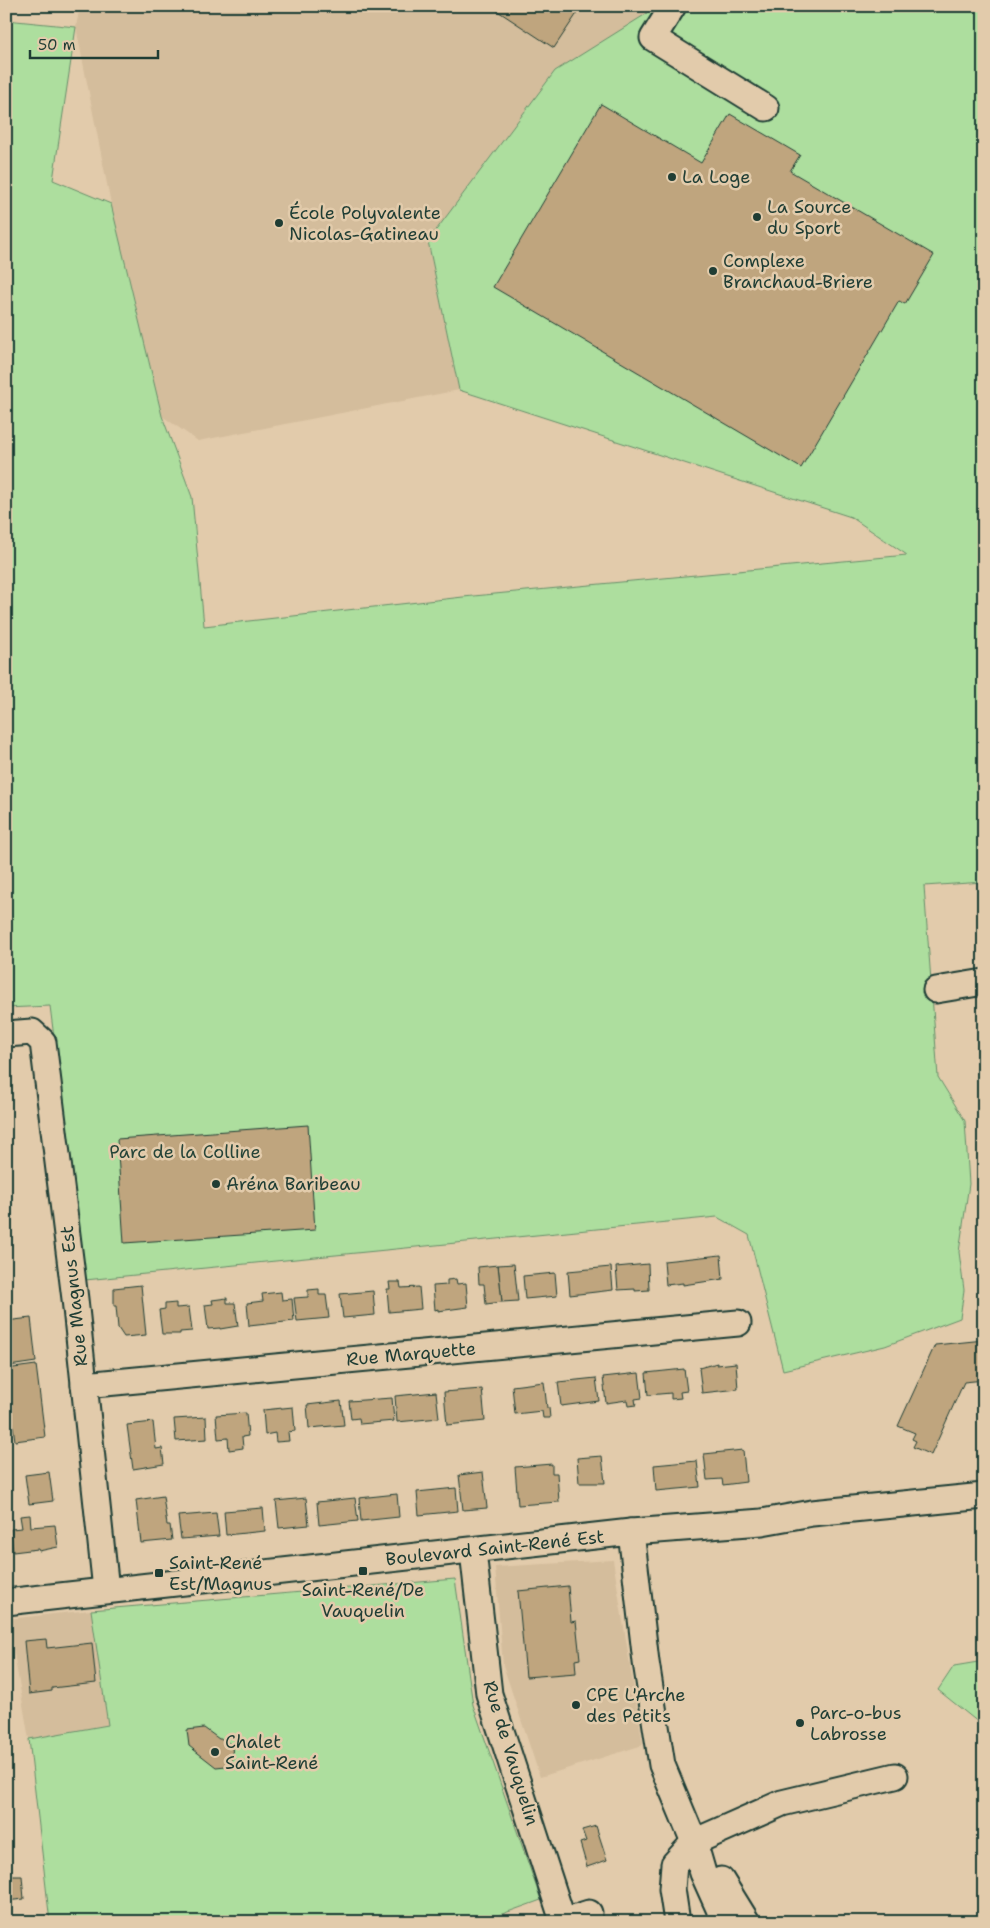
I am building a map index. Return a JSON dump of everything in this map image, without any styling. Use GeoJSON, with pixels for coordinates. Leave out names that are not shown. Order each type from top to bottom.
{"type":"FeatureCollection","features":[{"type":"Feature","properties":{"kind":"street"},"geometry":{"type":"LineString","coordinates":[[672,6],[653,38],[766,108]]}},
{"type":"Feature","properties":{"kind":"street"},"geometry":{"type":"LineString","coordinates":[[936,990],[984,982]]}},
{"type":"Feature","properties":{"kind":"street","name":"Rue Magnus Est"},"geometry":{"type":"LineString","coordinates":[[6,1034],[32,1032],[43,1042],[84,1385],[106,1590]]}},
{"type":"Feature","properties":{"kind":"street","name":"Rue Marquette"},"geometry":{"type":"LineString","coordinates":[[84,1385],[738,1323]]}},
{"type":"Feature","properties":{"kind":"street","name":"Boulevard Saint-René Est"},"geometry":{"type":"LineString","coordinates":[[6,1602],[631,1532],[762,1522],[812,1513],[984,1496]]}},
{"type":"Feature","properties":{"kind":"street"},"geometry":{"type":"LineString","coordinates":[[631,1532],[646,1662],[662,1765],[694,1842],[703,1874],[725,1922]]}},
{"type":"Feature","properties":{"kind":"street","name":"Rue de Vauquelin"},"geometry":{"type":"LineString","coordinates":[[473,1550],[489,1694],[562,1922]]}},
{"type":"Feature","properties":{"kind":"street"},"geometry":{"type":"LineString","coordinates":[[677,1922],[674,1913],[672,1889],[674,1864],[694,1842],[782,1803],[895,1776]]}},
{"type":"Feature","properties":{"kind":"street"},"geometry":{"type":"LineString","coordinates":[[694,1842],[712,1866],[747,1922]]}},
{"type":"Feature","properties":{"kind":"street"},"geometry":{"type":"LineString","coordinates":[[562,1922],[589,1913]]}},
{"type":"Feature","properties":{"kind":"shaded area","name":"École Polyvalente Nicolas-Gatineau"},"geometry":{"type":"Polygon","coordinates":[[[80,6],[651,6],[646,14],[428,241],[459,390],[198,441],[162,416],[111,204],[76,27],[80,6]]]}},
{"type":"Feature","properties":{"kind":"shaded area","name":"CPE L'Arche des Petits"},"geometry":{"type":"Polygon","coordinates":[[[613,1560],[643,1745],[540,1777],[503,1665],[495,1567],[613,1560]]]}},
{"type":"Feature","properties":{"kind":"shaded area"},"geometry":{"type":"Polygon","coordinates":[[[91,1610],[108,1725],[29,1739],[8,1619],[91,1610]]]}},
{"type":"Feature","properties":{"kind":"green space","name":"Parc de la Colline"},"geometry":{"type":"Polygon","coordinates":[[[651,6],[984,6],[984,882],[924,886],[938,1077],[965,1121],[969,1184],[959,1252],[964,1290],[960,1318],[885,1346],[783,1370],[749,1235],[717,1217],[85,1280],[50,1006],[6,1008],[6,20],[76,27],[53,180],[111,204],[162,416],[192,497],[204,626],[463,597],[907,555],[851,517],[459,390],[428,241],[555,71],[646,14],[651,6]]]}},
{"type":"Feature","properties":{"kind":"green space"},"geometry":{"type":"Polygon","coordinates":[[[455,1579],[473,1705],[541,1900],[480,1922],[50,1922],[29,1739],[108,1725],[91,1610],[455,1579]]]}},
{"type":"Feature","properties":{"kind":"green space"},"geometry":{"type":"Polygon","coordinates":[[[984,1661],[984,1727],[938,1690],[954,1666],[984,1661]]]}},
{"type":"Feature","properties":{"kind":"building"},"geometry":{"type":"Polygon","coordinates":[[[490,6],[582,6],[554,48],[490,6]]]}},
{"type":"Feature","properties":{"kind":"building","name":"Complexe Branchaud-Briere"},"geometry":{"type":"Polygon","coordinates":[[[601,104],[701,163],[730,114],[800,155],[790,171],[934,255],[905,304],[899,301],[801,468],[493,287],[601,104]]]}},
{"type":"Feature","properties":{"kind":"building","name":"Aréna Baribeau"},"geometry":{"type":"Polygon","coordinates":[[[308,1125],[315,1230],[124,1243],[117,1139],[308,1125]]]}},
{"type":"Feature","properties":{"kind":"building"},"geometry":{"type":"Polygon","coordinates":[[[721,1255],[723,1279],[683,1285],[683,1283],[666,1285],[664,1261],[721,1255]]]}},
{"type":"Feature","properties":{"kind":"building"},"geometry":{"type":"Polygon","coordinates":[[[514,1264],[518,1301],[502,1302],[498,1265],[514,1264]]]}},
{"type":"Feature","properties":{"kind":"building"},"geometry":{"type":"Polygon","coordinates":[[[648,1264],[649,1290],[618,1290],[616,1267],[648,1264]]]}},
{"type":"Feature","properties":{"kind":"building"},"geometry":{"type":"Polygon","coordinates":[[[498,1265],[502,1302],[486,1304],[484,1284],[479,1284],[478,1267],[498,1265]]]}},
{"type":"Feature","properties":{"kind":"building"},"geometry":{"type":"Polygon","coordinates":[[[611,1267],[613,1290],[570,1295],[568,1271],[611,1267]]]}},
{"type":"Feature","properties":{"kind":"building"},"geometry":{"type":"Polygon","coordinates":[[[555,1273],[557,1296],[525,1299],[523,1276],[555,1273]]]}},
{"type":"Feature","properties":{"kind":"building"},"geometry":{"type":"Polygon","coordinates":[[[456,1279],[457,1284],[466,1283],[468,1307],[435,1310],[433,1286],[447,1285],[447,1280],[456,1279]]]}},
{"type":"Feature","properties":{"kind":"building"},"geometry":{"type":"Polygon","coordinates":[[[389,1282],[400,1282],[401,1288],[419,1287],[421,1309],[389,1312],[387,1289],[390,1289],[389,1282]]]}},
{"type":"Feature","properties":{"kind":"building"},"geometry":{"type":"Polygon","coordinates":[[[141,1285],[146,1335],[124,1337],[118,1328],[116,1306],[114,1306],[114,1288],[141,1285]]]}},
{"type":"Feature","properties":{"kind":"building"},"geometry":{"type":"Polygon","coordinates":[[[319,1289],[319,1295],[326,1295],[329,1318],[297,1321],[294,1298],[308,1297],[308,1290],[319,1289]]]}},
{"type":"Feature","properties":{"kind":"building"},"geometry":{"type":"Polygon","coordinates":[[[373,1291],[375,1315],[343,1318],[340,1294],[373,1291]]]}},
{"type":"Feature","properties":{"kind":"building"},"geometry":{"type":"Polygon","coordinates":[[[281,1292],[282,1300],[292,1299],[294,1321],[249,1326],[247,1303],[263,1301],[262,1294],[281,1292]]]}},
{"type":"Feature","properties":{"kind":"building"},"geometry":{"type":"Polygon","coordinates":[[[227,1298],[227,1303],[235,1303],[238,1326],[208,1329],[205,1305],[213,1304],[212,1300],[227,1298]]]}},
{"type":"Feature","properties":{"kind":"building"},"geometry":{"type":"Polygon","coordinates":[[[176,1303],[176,1308],[189,1307],[192,1331],[180,1332],[180,1334],[162,1334],[159,1310],[165,1309],[165,1304],[176,1303]]]}},
{"type":"Feature","properties":{"kind":"building"},"geometry":{"type":"Polygon","coordinates":[[[31,1318],[36,1362],[9,1366],[6,1321],[31,1318]]]}},
{"type":"Feature","properties":{"kind":"building"},"geometry":{"type":"Polygon","coordinates":[[[984,1340],[984,1380],[964,1382],[931,1455],[913,1447],[916,1441],[912,1439],[915,1433],[898,1426],[935,1345],[984,1340]]]}},
{"type":"Feature","properties":{"kind":"building"},"geometry":{"type":"Polygon","coordinates":[[[717,1363],[717,1365],[736,1363],[738,1389],[702,1393],[699,1368],[717,1363]]]}},
{"type":"Feature","properties":{"kind":"building"},"geometry":{"type":"Polygon","coordinates":[[[36,1365],[45,1437],[15,1441],[10,1401],[6,1401],[6,1369],[36,1365]]]}},
{"type":"Feature","properties":{"kind":"building"},"geometry":{"type":"Polygon","coordinates":[[[684,1369],[687,1391],[680,1392],[681,1398],[671,1399],[671,1393],[648,1395],[646,1373],[684,1369]]]}},
{"type":"Feature","properties":{"kind":"building"},"geometry":{"type":"Polygon","coordinates":[[[639,1373],[642,1398],[635,1399],[636,1405],[628,1406],[627,1400],[606,1403],[603,1377],[639,1373]]]}},
{"type":"Feature","properties":{"kind":"building"},"geometry":{"type":"Polygon","coordinates":[[[596,1378],[599,1401],[561,1406],[558,1382],[596,1378]]]}},
{"type":"Feature","properties":{"kind":"building"},"geometry":{"type":"Polygon","coordinates":[[[544,1382],[550,1418],[543,1418],[542,1411],[515,1414],[512,1386],[544,1382]]]}},
{"type":"Feature","properties":{"kind":"building"},"geometry":{"type":"Polygon","coordinates":[[[482,1389],[485,1421],[447,1425],[444,1392],[482,1389]]]}},
{"type":"Feature","properties":{"kind":"building"},"geometry":{"type":"Polygon","coordinates":[[[436,1392],[439,1418],[397,1422],[395,1396],[436,1392]]]}},
{"type":"Feature","properties":{"kind":"building"},"geometry":{"type":"Polygon","coordinates":[[[392,1398],[394,1421],[360,1424],[359,1418],[351,1419],[349,1401],[392,1398]]]}},
{"type":"Feature","properties":{"kind":"building"},"geometry":{"type":"Polygon","coordinates":[[[341,1401],[344,1425],[309,1428],[307,1405],[341,1401]]]}},
{"type":"Feature","properties":{"kind":"building"},"geometry":{"type":"Polygon","coordinates":[[[293,1407],[295,1431],[288,1432],[289,1441],[276,1442],[275,1433],[265,1435],[263,1410],[293,1407]]]}},
{"type":"Feature","properties":{"kind":"building"},"geometry":{"type":"Polygon","coordinates":[[[246,1413],[248,1436],[242,1437],[243,1448],[229,1450],[228,1438],[218,1439],[216,1415],[246,1413]]]}},
{"type":"Feature","properties":{"kind":"building"},"geometry":{"type":"Polygon","coordinates":[[[206,1417],[207,1439],[176,1441],[174,1419],[206,1417]]]}},
{"type":"Feature","properties":{"kind":"building"},"geometry":{"type":"Polygon","coordinates":[[[153,1422],[156,1449],[162,1448],[164,1464],[133,1469],[127,1425],[153,1422]]]}},
{"type":"Feature","properties":{"kind":"building"},"geometry":{"type":"Polygon","coordinates":[[[743,1450],[746,1482],[723,1485],[722,1479],[707,1480],[704,1454],[743,1450]]]}},
{"type":"Feature","properties":{"kind":"building"},"geometry":{"type":"Polygon","coordinates":[[[602,1456],[605,1483],[579,1483],[577,1458],[602,1456]]]}},
{"type":"Feature","properties":{"kind":"building"},"geometry":{"type":"Polygon","coordinates":[[[697,1461],[700,1487],[656,1491],[654,1465],[697,1461]]]}},
{"type":"Feature","properties":{"kind":"building"},"geometry":{"type":"Polygon","coordinates":[[[552,1464],[552,1473],[557,1473],[559,1502],[518,1505],[515,1467],[552,1464]]]}},
{"type":"Feature","properties":{"kind":"building"},"geometry":{"type":"Polygon","coordinates":[[[49,1472],[53,1501],[29,1504],[25,1475],[49,1472]]]}},
{"type":"Feature","properties":{"kind":"building"},"geometry":{"type":"Polygon","coordinates":[[[483,1472],[487,1508],[463,1510],[459,1475],[483,1472]]]}},
{"type":"Feature","properties":{"kind":"building"},"geometry":{"type":"Polygon","coordinates":[[[456,1488],[458,1511],[419,1515],[417,1492],[456,1488]]]}},
{"type":"Feature","properties":{"kind":"building"},"geometry":{"type":"Polygon","coordinates":[[[397,1494],[399,1517],[361,1521],[359,1498],[397,1494]]]}},
{"type":"Feature","properties":{"kind":"building"},"geometry":{"type":"Polygon","coordinates":[[[163,1496],[167,1525],[170,1525],[172,1540],[141,1543],[136,1500],[163,1496]]]}},
{"type":"Feature","properties":{"kind":"building"},"geometry":{"type":"Polygon","coordinates":[[[306,1498],[309,1525],[279,1528],[276,1501],[306,1498]]]}},
{"type":"Feature","properties":{"kind":"building"},"geometry":{"type":"Polygon","coordinates":[[[355,1498],[358,1521],[319,1525],[317,1502],[355,1498]]]}},
{"type":"Feature","properties":{"kind":"building"},"geometry":{"type":"Polygon","coordinates":[[[263,1508],[265,1531],[226,1535],[224,1511],[263,1508]]]}},
{"type":"Feature","properties":{"kind":"building"},"geometry":{"type":"Polygon","coordinates":[[[216,1513],[219,1536],[181,1539],[178,1516],[216,1513]]]}},
{"type":"Feature","properties":{"kind":"building"},"geometry":{"type":"Polygon","coordinates":[[[30,1515],[31,1527],[55,1525],[58,1547],[39,1551],[38,1549],[13,1552],[11,1529],[22,1528],[20,1516],[30,1515]]]}},
{"type":"Feature","properties":{"kind":"building"},"geometry":{"type":"Polygon","coordinates":[[[568,1586],[571,1622],[576,1621],[580,1659],[575,1660],[576,1673],[526,1677],[518,1591],[568,1586]]]}},
{"type":"Feature","properties":{"kind":"building"},"geometry":{"type":"Polygon","coordinates":[[[46,1639],[47,1648],[92,1643],[96,1683],[52,1688],[52,1691],[29,1694],[24,1641],[46,1639]]]}},
{"type":"Feature","properties":{"kind":"building","name":"Chalet Saint-René"},"geometry":{"type":"Polygon","coordinates":[[[204,1728],[219,1739],[224,1739],[232,1746],[233,1758],[226,1766],[216,1767],[189,1746],[187,1730],[204,1728]]]}},
{"type":"Feature","properties":{"kind":"building"},"geometry":{"type":"Polygon","coordinates":[[[596,1826],[607,1860],[587,1867],[580,1843],[586,1841],[582,1830],[596,1826]]]}},
{"type":"Feature","properties":{"kind":"building"},"geometry":{"type":"Polygon","coordinates":[[[6,1876],[22,1876],[24,1899],[6,1901],[6,1876]]]}},
{"type":"Feature","properties":{"kind":"place","name":"La Loge"},"geometry":{"type":"Point","coordinates":[672,177]}},
{"type":"Feature","properties":{"kind":"place","name":"La Source du Sport"},"geometry":{"type":"Point","coordinates":[757,217]}},
{"type":"Feature","properties":{"kind":"place","name":"École Polyvalente Nicolas-Gatineau"},"geometry":{"type":"Point","coordinates":[279,223]}},
{"type":"Feature","properties":{"kind":"place","name":"Complexe Branchaud-Briere"},"geometry":{"type":"Point","coordinates":[713,271]}},
{"type":"Feature","properties":{"kind":"place","name":"Aréna Baribeau"},"geometry":{"type":"Point","coordinates":[216,1184]}},
{"type":"Feature","properties":{"kind":"place","name":"Saint-René/De Vauquelin"},"geometry":{"type":"Point","coordinates":[363,1571]}},
{"type":"Feature","properties":{"kind":"place","name":"Saint-René Est/Magnus"},"geometry":{"type":"Point","coordinates":[159,1573]}},
{"type":"Feature","properties":{"kind":"place","name":"CPE L'Arche des Petits"},"geometry":{"type":"Point","coordinates":[576,1705]}},
{"type":"Feature","properties":{"kind":"place","name":"Parc-o-bus Labrosse"},"geometry":{"type":"Point","coordinates":[800,1723]}},
{"type":"Feature","properties":{"kind":"place","name":"Chalet Saint-René"},"geometry":{"type":"Point","coordinates":[215,1752]}}]}
